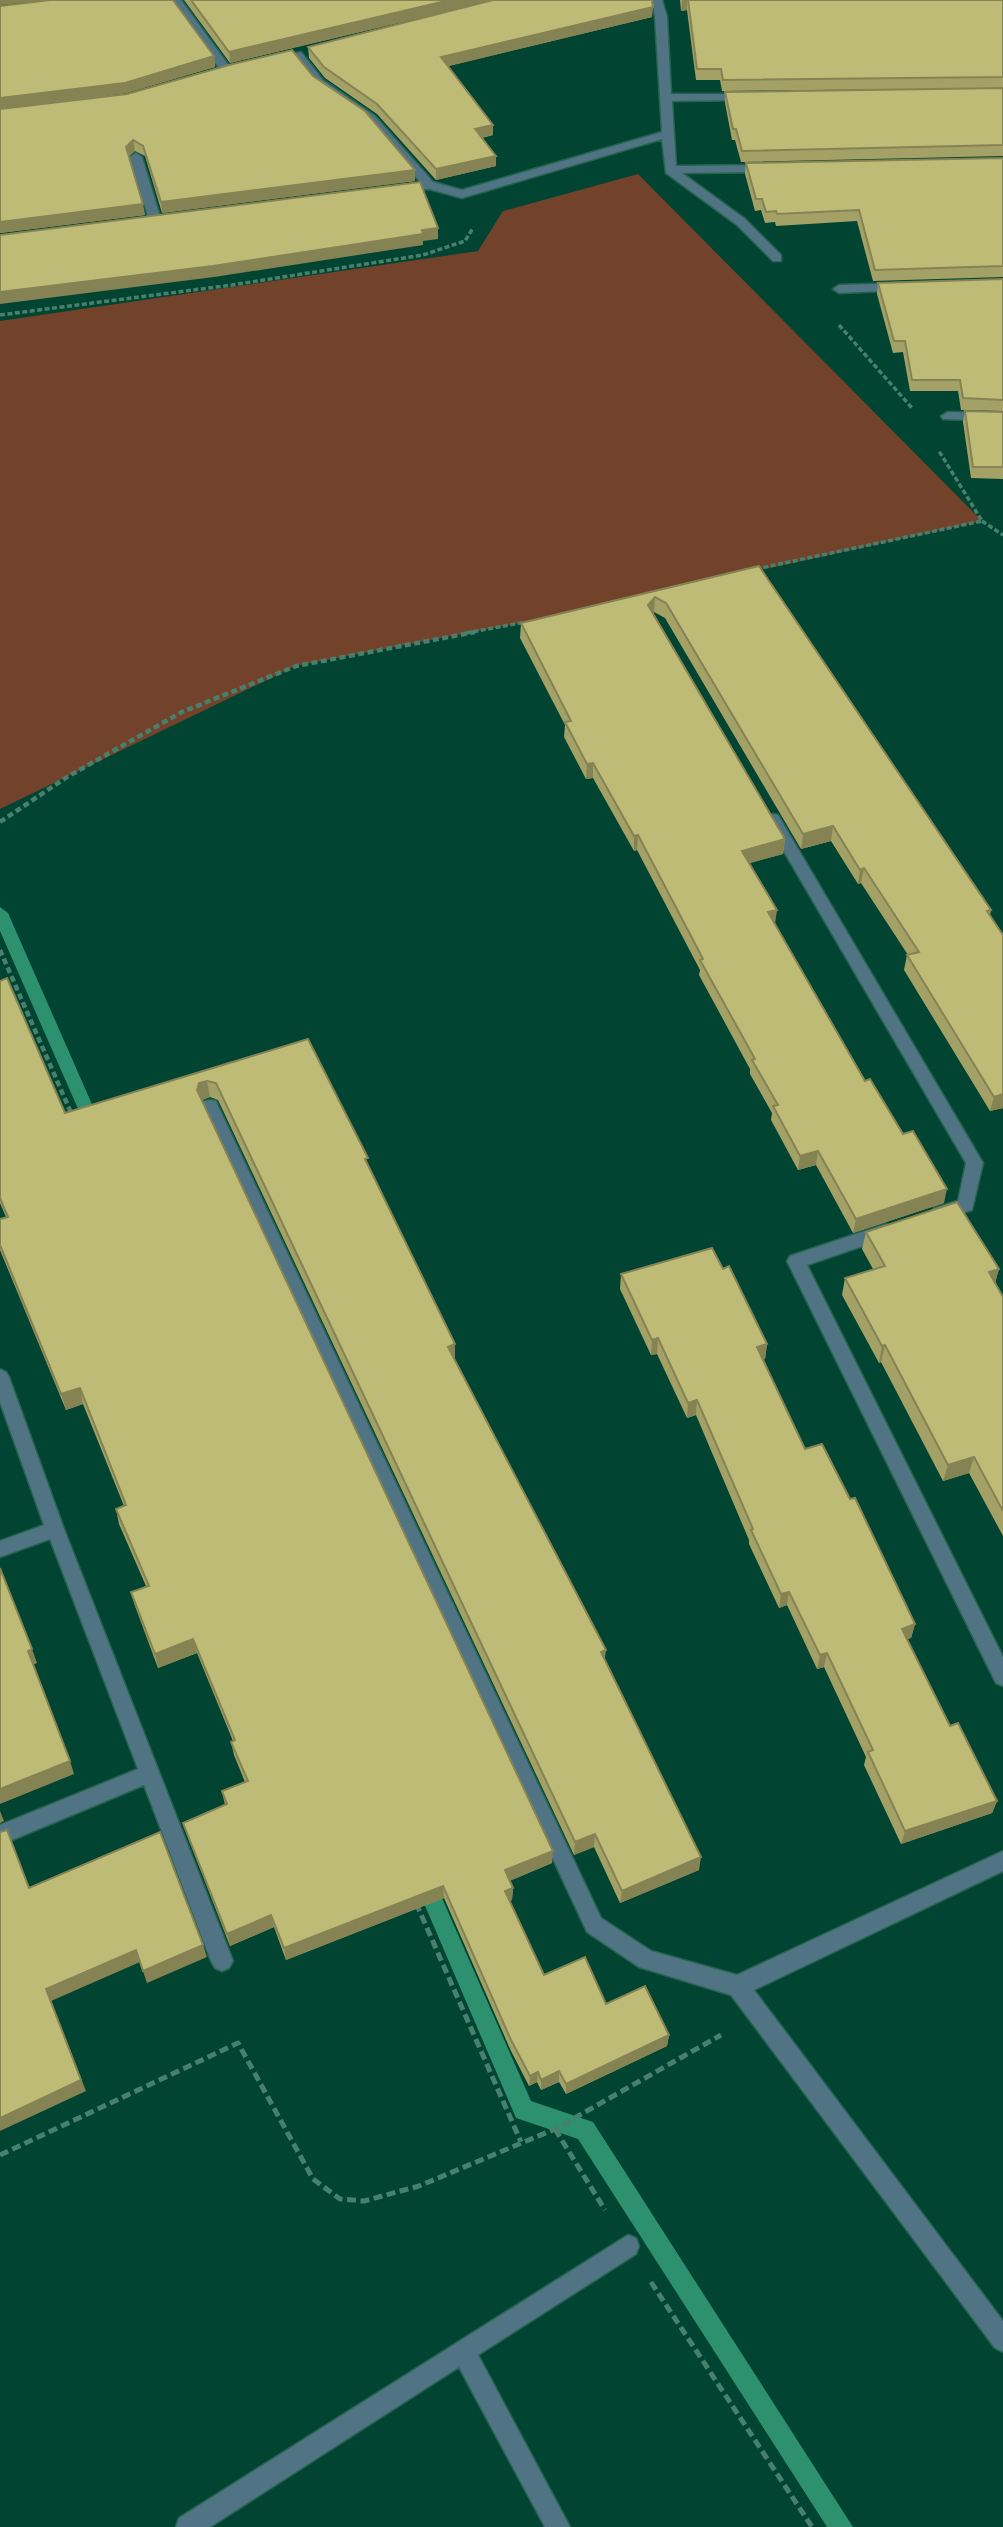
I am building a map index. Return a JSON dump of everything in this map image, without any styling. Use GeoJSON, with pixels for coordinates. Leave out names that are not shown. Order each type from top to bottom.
{"type":"FeatureCollection","features":[{"type":"Feature","properties":{"kind":"street"},"geometry":{"type":"LineString","coordinates":[[175,0],[232,68],[201,77]]}},
{"type":"Feature","properties":{"kind":"street"},"geometry":{"type":"LineString","coordinates":[[657,0],[661,17],[670,170],[741,222],[777,258]]}},
{"type":"Feature","properties":{"kind":"street"},"geometry":{"type":"LineString","coordinates":[[261,62],[310,51]]}},
{"type":"Feature","properties":{"kind":"street"},"geometry":{"type":"LineString","coordinates":[[297,54],[319,82],[371,118],[429,185]]}},
{"type":"Feature","properties":{"kind":"street"},"geometry":{"type":"LineString","coordinates":[[665,97],[760,96]]}},
{"type":"Feature","properties":{"kind":"street"},"geometry":{"type":"LineString","coordinates":[[388,190],[429,185],[462,194],[667,134]]}},
{"type":"Feature","properties":{"kind":"street"},"geometry":{"type":"LineString","coordinates":[[136,157],[149,221],[169,218]]}},
{"type":"Feature","properties":{"kind":"street"},"geometry":{"type":"LineString","coordinates":[[670,170],[781,167]]}},
{"type":"Feature","properties":{"kind":"street"},"geometry":{"type":"LineString","coordinates":[[839,289],[921,286]]}},
{"type":"Feature","properties":{"kind":"street"},"geometry":{"type":"LineString","coordinates":[[948,416],[1003,417]]}},
{"type":"Feature","properties":{"kind":"street"},"geometry":{"type":"LineString","coordinates":[[767,808],[975,1163],[965,1205],[926,1218]]}},
{"type":"Feature","properties":{"kind":"street"},"geometry":{"type":"LineString","coordinates":[[210,1106],[594,1925],[646,1960],[738,1986],[1003,2340]]}},
{"type":"Feature","properties":{"kind":"street"},"geometry":{"type":"LineString","coordinates":[[900,1226],[796,1261],[1003,1677]]}},
{"type":"Feature","properties":{"kind":"street"},"geometry":{"type":"LineString","coordinates":[[0,1377],[55,1529],[222,1961]]}},
{"type":"Feature","properties":{"kind":"street"},"geometry":{"type":"LineString","coordinates":[[0,1549],[55,1529]]}},
{"type":"Feature","properties":{"kind":"street"},"geometry":{"type":"LineString","coordinates":[[0,1835],[150,1773]]}},
{"type":"Feature","properties":{"kind":"street"},"geometry":{"type":"LineString","coordinates":[[738,1986],[1003,1861]]}},
{"type":"Feature","properties":{"kind":"street"},"geometry":{"type":"LineString","coordinates":[[188,2527],[628,2246]]}},
{"type":"Feature","properties":{"kind":"street"},"geometry":{"type":"LineString","coordinates":[[464,2352],[558,2527]]}},
{"type":"Feature","properties":{"kind":"path"},"geometry":{"type":"LineString","coordinates":[[0,315],[232,285],[423,256],[465,241],[477,222]]}},
{"type":"Feature","properties":{"kind":"path"},"geometry":{"type":"LineString","coordinates":[[835,320],[916,412]]}},
{"type":"Feature","properties":{"kind":"path"},"geometry":{"type":"LineString","coordinates":[[936,444],[982,521],[1003,535]]}},
{"type":"Feature","properties":{"kind":"path"},"geometry":{"type":"LineString","coordinates":[[755,570],[982,521]]}},
{"type":"Feature","properties":{"kind":"path"},"geometry":{"type":"LineString","coordinates":[[0,822],[67,777],[182,712],[296,666],[534,620]]}},
{"type":"Feature","properties":{"kind":"path"},"geometry":{"type":"LineString","coordinates":[[0,950],[73,1116]]}},
{"type":"Feature","properties":{"kind":"path"},"geometry":{"type":"LineString","coordinates":[[415,1899],[521,2142]]}},
{"type":"Feature","properties":{"kind":"path"},"geometry":{"type":"LineString","coordinates":[[0,2155],[238,2043],[313,2179],[340,2199],[364,2201],[419,2186],[555,2129],[759,2014]]}},
{"type":"Feature","properties":{"kind":"path"},"geometry":{"type":"LineString","coordinates":[[555,2129],[628,2246],[812,2527]]}},
{"type":"Feature","properties":{"kind":"shaded area"},"geometry":{"type":"Polygon","coordinates":[[[638,174],[982,521],[521,623],[296,666],[0,809],[0,321],[478,251],[503,211],[638,174]]]}},
{"type":"Feature","properties":{"kind":"building"},"geometry":{"type":"Polygon","coordinates":[[[50,0],[173,0],[214,56],[125,83],[0,98],[0,6],[50,0]]]}},
{"type":"Feature","properties":{"kind":"building"},"geometry":{"type":"Polygon","coordinates":[[[191,0],[450,0],[229,52],[191,0]]]}},
{"type":"Feature","properties":{"kind":"building"},"geometry":{"type":"Polygon","coordinates":[[[493,0],[652,0],[653,7],[441,57],[493,125],[475,129],[496,156],[436,169],[377,104],[324,67],[308,47],[493,0]]]}},
{"type":"Feature","properties":{"kind":"building"},"geometry":{"type":"Polygon","coordinates":[[[688,0],[1003,0],[1003,77],[723,80],[721,69],[697,69],[688,0]]]}},
{"type":"Feature","properties":{"kind":"building"},"geometry":{"type":"Polygon","coordinates":[[[292,50],[313,76],[365,111],[415,170],[161,202],[143,146],[133,140],[126,147],[143,204],[0,222],[0,109],[127,94],[292,50]]]}},
{"type":"Feature","properties":{"kind":"building"},"geometry":{"type":"Polygon","coordinates":[[[1003,88],[1003,145],[742,151],[736,129],[733,129],[725,92],[1003,88]]]}},
{"type":"Feature","properties":{"kind":"building"},"geometry":{"type":"Polygon","coordinates":[[[1003,158],[1003,266],[875,270],[859,210],[777,214],[776,211],[766,212],[762,199],[756,199],[746,163],[1003,158]]]}},
{"type":"Feature","properties":{"kind":"building"},"geometry":{"type":"Polygon","coordinates":[[[420,182],[438,228],[422,230],[423,234],[213,266],[0,292],[0,235],[420,182]]]}},
{"type":"Feature","properties":{"kind":"building"},"geometry":{"type":"Polygon","coordinates":[[[1003,279],[1003,400],[963,398],[960,380],[912,380],[905,341],[894,341],[878,283],[1003,279]]]}},
{"type":"Feature","properties":{"kind":"building"},"geometry":{"type":"Polygon","coordinates":[[[965,411],[1003,412],[1003,467],[973,467],[965,411]]]}},
{"type":"Feature","properties":{"kind":"building"},"geometry":{"type":"Polygon","coordinates":[[[759,566],[991,910],[987,911],[1003,935],[1003,1094],[994,1097],[907,955],[919,952],[864,868],[860,870],[833,826],[803,834],[666,603],[655,597],[648,605],[785,839],[742,851],[777,910],[768,912],[865,1081],[870,1079],[903,1134],[913,1131],[947,1189],[856,1219],[818,1151],[800,1156],[773,1106],[778,1105],[752,1060],[755,1059],[700,960],[703,959],[638,835],[634,836],[593,763],[587,764],[565,722],[571,721],[521,623],[759,566]]]}},
{"type":"Feature","properties":{"kind":"building"},"geometry":{"type":"Polygon","coordinates":[[[7,978],[65,1113],[308,1039],[368,1158],[365,1159],[455,1344],[448,1347],[606,1650],[601,1652],[701,1857],[622,1891],[595,1834],[575,1842],[216,1083],[199,1083],[197,1090],[553,1851],[505,1870],[513,1888],[505,1891],[544,1975],[585,1957],[606,2004],[645,1986],[669,2035],[566,2084],[559,2071],[541,2080],[538,2072],[530,2076],[511,2040],[443,1886],[284,1948],[271,1915],[227,1934],[183,1823],[227,1804],[222,1791],[248,1781],[231,1742],[235,1740],[193,1639],[155,1654],[131,1592],[149,1586],[116,1509],[126,1505],[80,1388],[61,1394],[0,1245],[0,1219],[8,1217],[0,1198],[0,981],[7,978]]]}},
{"type":"Feature","properties":{"kind":"building"},"geometry":{"type":"Polygon","coordinates":[[[957,1202],[999,1269],[989,1272],[1003,1297],[1003,1511],[974,1457],[948,1465],[885,1345],[882,1346],[845,1278],[885,1266],[866,1232],[957,1202]]]}},
{"type":"Feature","properties":{"kind":"building"},"geometry":{"type":"Polygon","coordinates":[[[712,1248],[723,1269],[729,1266],[767,1344],[757,1347],[805,1449],[822,1444],[850,1499],[855,1498],[915,1624],[902,1629],[950,1726],[958,1723],[997,1801],[905,1831],[868,1752],[873,1750],[827,1653],[820,1655],[789,1592],[781,1594],[751,1530],[753,1529],[697,1400],[688,1403],[658,1338],[652,1340],[621,1274],[712,1248]]]}},
{"type":"Feature","properties":{"kind":"building"},"geometry":{"type":"Polygon","coordinates":[[[0,1568],[32,1649],[28,1651],[70,1761],[0,1789],[0,1568]]]}},
{"type":"Feature","properties":{"kind":"building"},"geometry":{"type":"Polygon","coordinates":[[[7,1830],[29,1888],[160,1832],[203,1945],[143,1971],[136,1950],[46,1989],[81,2080],[0,2118],[0,1832],[7,1830]]]}},
{"type":"Feature","properties":{"kind":"waterway"},"geometry":{"type":"LineString","coordinates":[[0,913],[94,1127]]}},
{"type":"Feature","properties":{"kind":"waterway"},"geometry":{"type":"LineString","coordinates":[[424,1880],[524,2110],[585,2130],[841,2527]]}}]}
